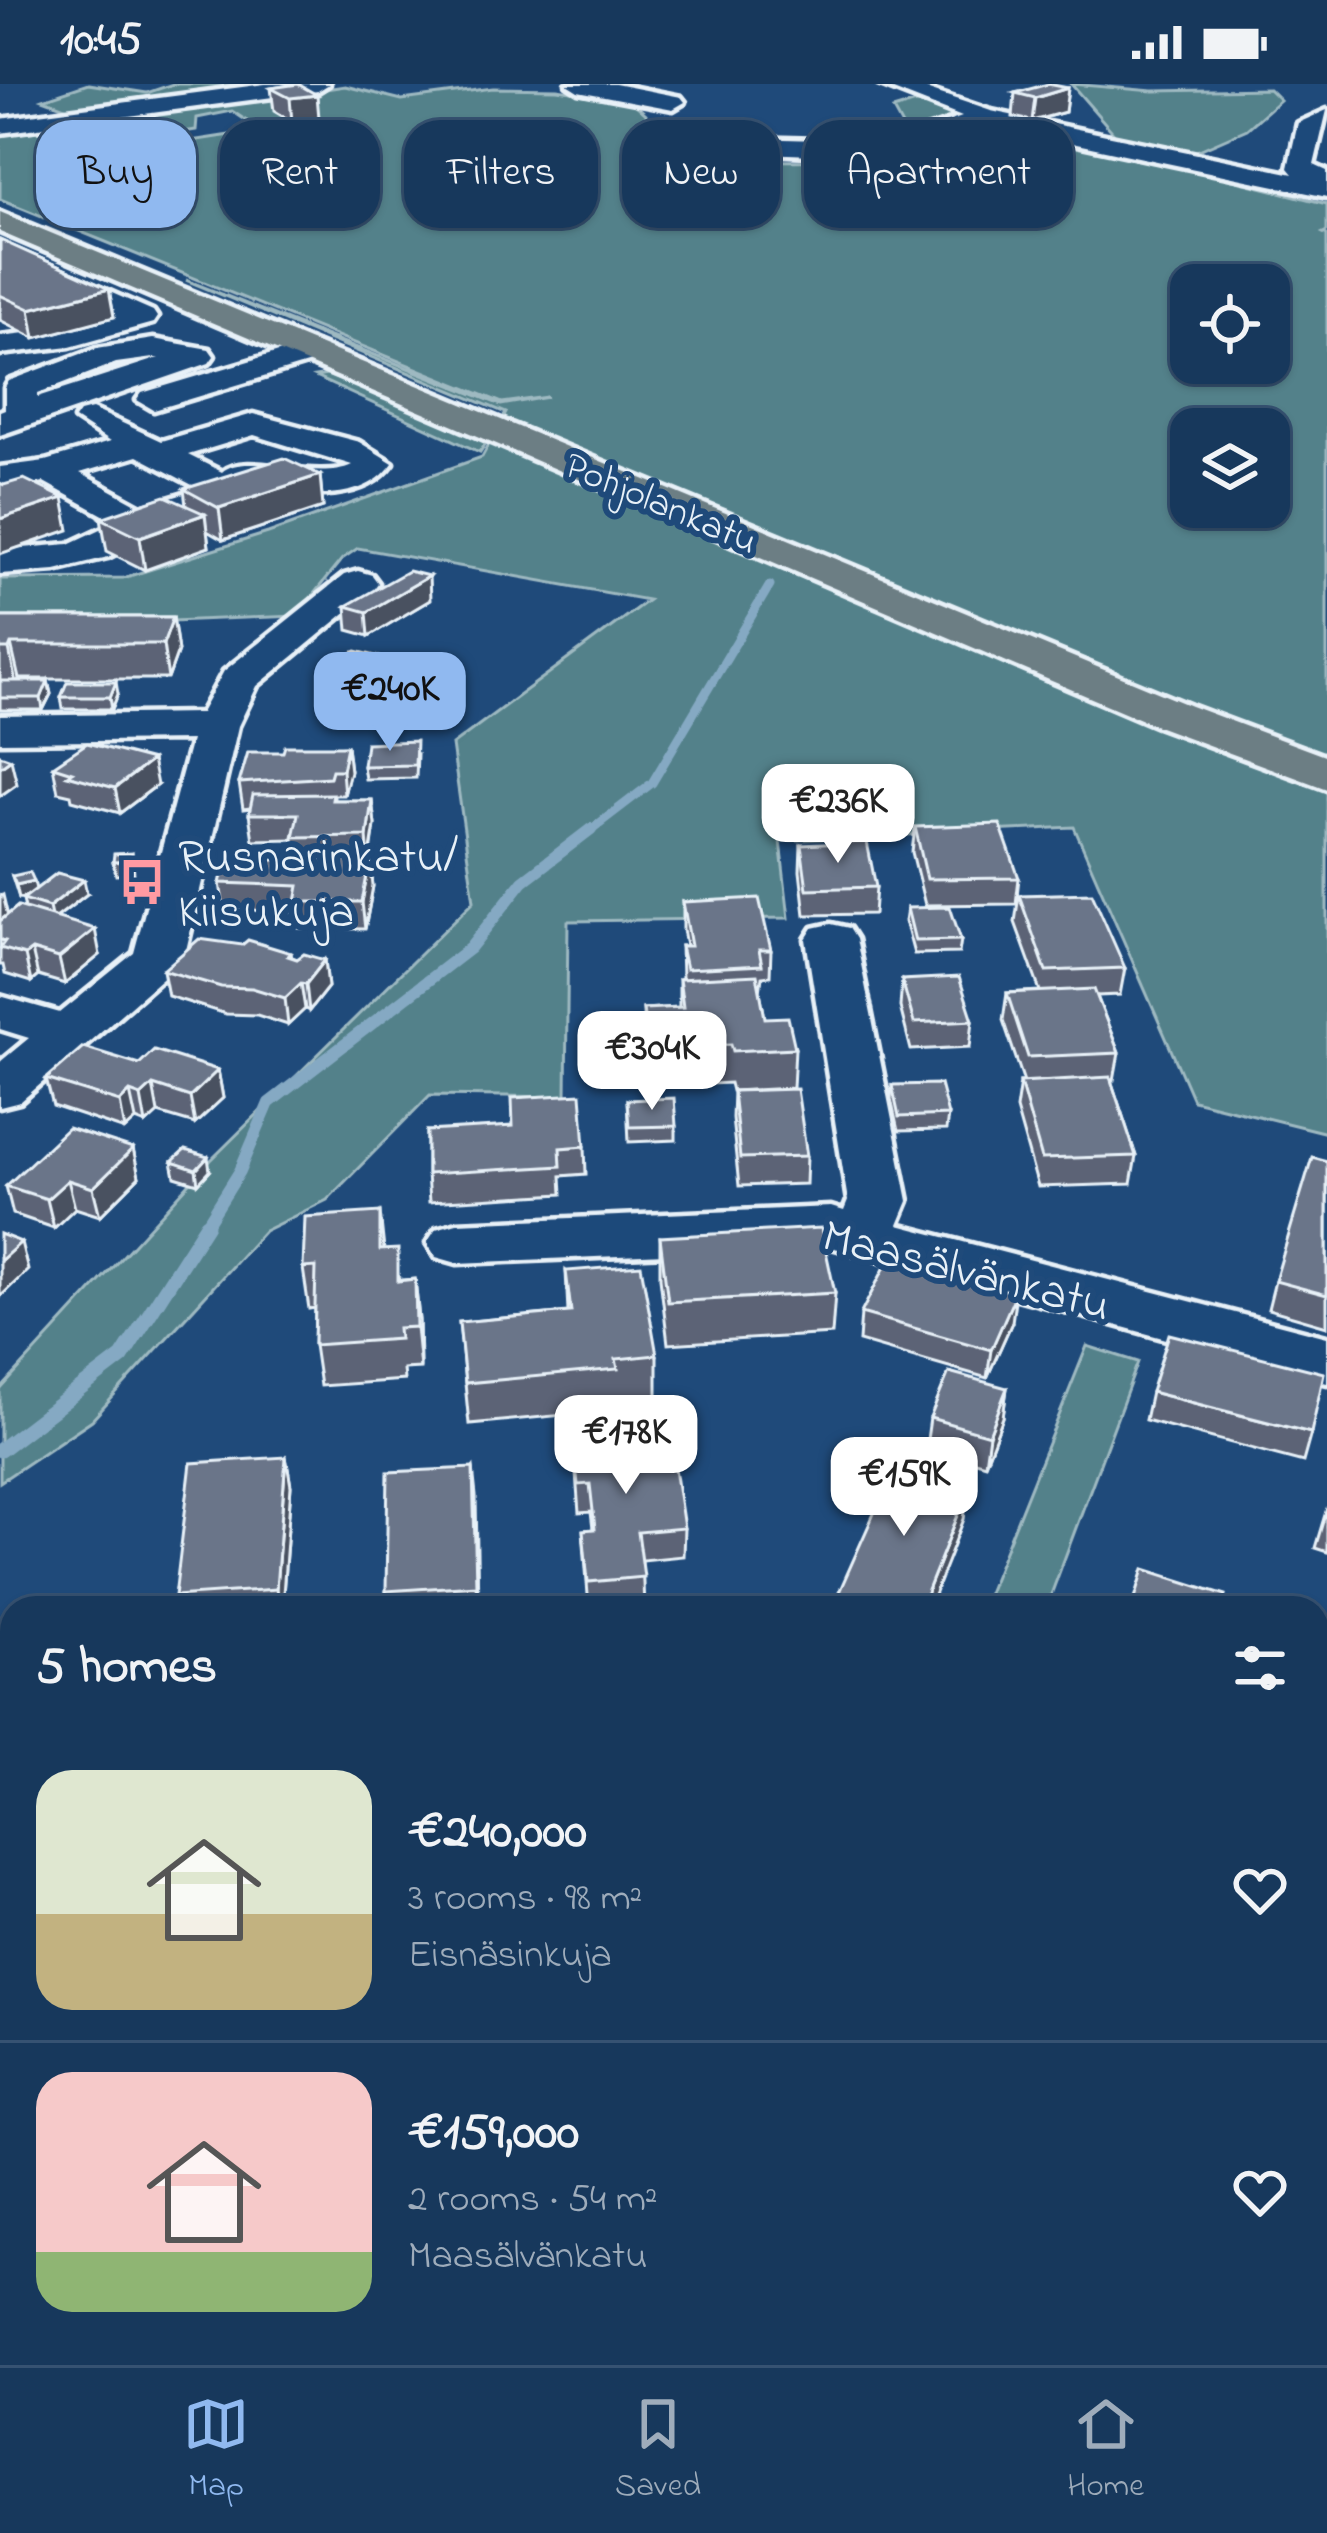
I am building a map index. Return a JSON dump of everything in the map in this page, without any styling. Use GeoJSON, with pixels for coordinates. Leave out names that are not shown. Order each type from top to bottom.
{"type":"FeatureCollection","features":[{"type":"Feature","properties":{"kind":"main road","name":"Pohjolankatu"},"geometry":{"type":"LineString","coordinates":[[0,220],[1153,708],[1327,774]]}},
{"type":"Feature","properties":{"kind":"street"},"geometry":{"type":"LineString","coordinates":[[890,84],[985,117],[1327,185]]}},
{"type":"Feature","properties":{"kind":"street"},"geometry":{"type":"LineString","coordinates":[[0,105],[10,125],[311,85]]}},
{"type":"Feature","properties":{"kind":"street"},"geometry":{"type":"LineString","coordinates":[[582,85],[672,92],[681,154],[891,150],[985,117]]}},
{"type":"Feature","properties":{"kind":"street"},"geometry":{"type":"LineString","coordinates":[[1327,117],[1310,122],[1301,168],[1327,185]]}},
{"type":"Feature","properties":{"kind":"street"},"geometry":{"type":"LineString","coordinates":[[0,253],[142,317],[70,337],[0,345]]}},
{"type":"Feature","properties":{"kind":"street"},"geometry":{"type":"LineString","coordinates":[[0,446],[309,353]]}},
{"type":"Feature","properties":{"kind":"street"},"geometry":{"type":"LineString","coordinates":[[0,562],[80,552],[130,534],[139,520],[231,491],[92,419]]}},
{"type":"Feature","properties":{"kind":"street"},"geometry":{"type":"LineString","coordinates":[[0,478],[161,455]]}},
{"type":"Feature","properties":{"kind":"street"},"geometry":{"type":"LineString","coordinates":[[49,471],[139,520]]}},
{"type":"Feature","properties":{"kind":"street"},"geometry":{"type":"LineString","coordinates":[[0,1090],[158,959],[216,726],[239,680],[358,583]]}},
{"type":"Feature","properties":{"kind":"street"},"geometry":{"type":"LineString","coordinates":[[0,729],[216,726]]}},
{"type":"Feature","properties":{"kind":"street"},"geometry":{"type":"LineString","coordinates":[[830,939],[878,1201],[864,1236]]}},
{"type":"Feature","properties":{"kind":"street"},"geometry":{"type":"LineString","coordinates":[[0,1012],[68,1033]]}},
{"type":"Feature","properties":{"kind":"street","name":"Maasälvänkatu"},"geometry":{"type":"LineString","coordinates":[[457,1243],[831,1227],[1327,1360]]}},
{"type":"Feature","properties":{"kind":"green space"},"geometry":{"type":"Polygon","coordinates":[[[88,84],[147,93],[173,84],[266,84],[73,110],[43,99],[88,84]]]}},
{"type":"Feature","properties":{"kind":"green space"},"geometry":{"type":"Polygon","coordinates":[[[1071,84],[1153,91],[1269,89],[1280,100],[1247,129],[1192,153],[1117,137],[1071,84]]]}},
{"type":"Feature","properties":{"kind":"green space"},"geometry":{"type":"Polygon","coordinates":[[[345,86],[402,100],[493,88],[557,89],[629,99],[646,114],[646,120],[622,120],[622,228],[780,228],[780,161],[804,161],[804,228],[1073,228],[1073,139],[1327,204],[1327,231],[1323,233],[1327,235],[1327,1133],[1193,1100],[1074,827],[780,841],[789,918],[568,921],[566,1097],[430,1095],[327,1200],[264,1231],[92,1420],[0,1482],[0,1390],[211,1160],[474,901],[452,745],[648,600],[358,548],[342,559],[296,616],[0,628],[0,579],[123,578],[268,533],[482,457],[506,413],[186,280],[501,405],[548,397],[502,403],[71,228],[196,228],[196,140],[220,136],[220,228],[380,228],[380,120],[246,120],[232,111],[197,118],[196,130],[196,120],[122,120],[345,86]]]}},
{"type":"Feature","properties":{"kind":"green space"},"geometry":{"type":"Polygon","coordinates":[[[923,101],[998,120],[898,120],[893,110],[923,101]]]}},
{"type":"Feature","properties":{"kind":"green space"},"geometry":{"type":"Polygon","coordinates":[[[36,131],[36,214],[0,199],[0,135],[36,131]]]}},
{"type":"Feature","properties":{"kind":"green space"},"geometry":{"type":"Polygon","coordinates":[[[327,375],[490,437],[480,452],[315,377],[327,375]]]}},
{"type":"Feature","properties":{"kind":"green space"},"geometry":{"type":"Polygon","coordinates":[[[1087,1346],[1138,1362],[1050,1596],[987,1596],[1087,1346]]]}},
{"type":"Feature","properties":{"kind":"building"},"geometry":{"type":"Polygon","coordinates":[[[298,84],[317,95],[290,98],[271,88],[298,84]]]}},
{"type":"Feature","properties":{"kind":"building"},"geometry":{"type":"Polygon","coordinates":[[[1048,84],[1068,88],[1035,98],[1015,93],[1048,84]]]}},
{"type":"Feature","properties":{"kind":"building"},"geometry":{"type":"Polygon","coordinates":[[[0,240],[109,289],[30,309],[0,295],[0,240]]]}},
{"type":"Feature","properties":{"kind":"building"},"geometry":{"type":"Polygon","coordinates":[[[284,458],[320,475],[219,508],[184,489],[284,458]]]}},
{"type":"Feature","properties":{"kind":"building"},"geometry":{"type":"Polygon","coordinates":[[[24,479],[63,498],[0,519],[0,483],[24,479]]]}},
{"type":"Feature","properties":{"kind":"building"},"geometry":{"type":"Polygon","coordinates":[[[165,496],[205,514],[140,537],[101,518],[165,496]]]}},
{"type":"Feature","properties":{"kind":"building"},"geometry":{"type":"Polygon","coordinates":[[[408,571],[429,576],[367,612],[346,606],[408,571]]]}},
{"type":"Feature","properties":{"kind":"building"},"geometry":{"type":"Polygon","coordinates":[[[0,617],[173,617],[163,644],[11,644],[9,649],[0,649],[0,617]]]}},
{"type":"Feature","properties":{"kind":"building"},"geometry":{"type":"Polygon","coordinates":[[[356,651],[391,660],[362,681],[326,672],[334,666],[326,663],[356,651]]]}},
{"type":"Feature","properties":{"kind":"building"},"geometry":{"type":"Polygon","coordinates":[[[0,681],[48,681],[41,698],[0,698],[0,681]]]}},
{"type":"Feature","properties":{"kind":"building"},"geometry":{"type":"Polygon","coordinates":[[[67,682],[116,682],[110,697],[61,697],[67,682]]]}},
{"type":"Feature","properties":{"kind":"building"},"geometry":{"type":"Polygon","coordinates":[[[416,741],[415,765],[363,766],[366,743],[416,741]]]}},
{"type":"Feature","properties":{"kind":"building"},"geometry":{"type":"Polygon","coordinates":[[[87,743],[152,760],[115,788],[67,775],[72,772],[53,766],[87,743]]]}},
{"type":"Feature","properties":{"kind":"building"},"geometry":{"type":"Polygon","coordinates":[[[285,746],[347,746],[342,770],[332,770],[330,777],[239,783],[248,752],[283,752],[285,746]]]}},
{"type":"Feature","properties":{"kind":"building"},"geometry":{"type":"Polygon","coordinates":[[[333,794],[332,800],[372,800],[367,836],[293,837],[298,814],[249,814],[253,795],[333,794]]]}},
{"type":"Feature","properties":{"kind":"building"},"geometry":{"type":"Polygon","coordinates":[[[1000,824],[1019,878],[927,879],[915,827],[1000,824]]]}},
{"type":"Feature","properties":{"kind":"building"},"geometry":{"type":"Polygon","coordinates":[[[867,842],[876,887],[807,889],[801,845],[867,842]]]}},
{"type":"Feature","properties":{"kind":"building"},"geometry":{"type":"Polygon","coordinates":[[[132,853],[132,861],[113,862],[114,854],[132,853]]]}},
{"type":"Feature","properties":{"kind":"building"},"geometry":{"type":"Polygon","coordinates":[[[226,860],[370,860],[362,902],[296,902],[299,886],[220,883],[226,860]]]}},
{"type":"Feature","properties":{"kind":"building"},"geometry":{"type":"Polygon","coordinates":[[[30,872],[34,881],[16,885],[12,876],[30,872]]]}},
{"type":"Feature","properties":{"kind":"building"},"geometry":{"type":"Polygon","coordinates":[[[57,873],[84,880],[49,907],[23,899],[57,873]]]}},
{"type":"Feature","properties":{"kind":"building"},"geometry":{"type":"Polygon","coordinates":[[[1092,893],[1125,968],[1046,971],[1019,895],[1092,893]]]}},
{"type":"Feature","properties":{"kind":"building"},"geometry":{"type":"Polygon","coordinates":[[[759,898],[771,950],[759,950],[762,965],[686,969],[681,946],[691,946],[683,902],[759,898]]]}},
{"type":"Feature","properties":{"kind":"building"},"geometry":{"type":"Polygon","coordinates":[[[18,906],[95,929],[59,958],[0,948],[5,941],[0,940],[0,921],[18,906]]]}},
{"type":"Feature","properties":{"kind":"building"},"geometry":{"type":"Polygon","coordinates":[[[950,907],[961,940],[915,941],[907,908],[950,907]]]}},
{"type":"Feature","properties":{"kind":"building"},"geometry":{"type":"Polygon","coordinates":[[[199,939],[242,945],[248,940],[297,959],[304,954],[325,960],[306,984],[301,983],[285,998],[163,970],[199,939]]]}},
{"type":"Feature","properties":{"kind":"building"},"geometry":{"type":"Polygon","coordinates":[[[757,975],[765,1018],[788,1017],[795,1048],[648,1047],[643,1009],[683,1007],[679,979],[757,975]]]}},
{"type":"Feature","properties":{"kind":"building"},"geometry":{"type":"Polygon","coordinates":[[[959,977],[973,1020],[914,1023],[902,980],[959,977]]]}},
{"type":"Feature","properties":{"kind":"building"},"geometry":{"type":"Polygon","coordinates":[[[1094,989],[1119,1053],[1028,1057],[1007,993],[1094,989]]]}},
{"type":"Feature","properties":{"kind":"building"},"geometry":{"type":"Polygon","coordinates":[[[83,1047],[139,1064],[154,1050],[218,1070],[190,1097],[153,1085],[141,1096],[130,1092],[120,1102],[46,1079],[83,1047]]]}},
{"type":"Feature","properties":{"kind":"building"},"geometry":{"type":"Polygon","coordinates":[[[1110,1077],[1136,1156],[1042,1159],[1020,1082],[1110,1077]]]}},
{"type":"Feature","properties":{"kind":"building"},"geometry":{"type":"Polygon","coordinates":[[[940,1084],[948,1115],[899,1117],[892,1085],[940,1084]]]}},
{"type":"Feature","properties":{"kind":"building"},"geometry":{"type":"Polygon","coordinates":[[[797,1089],[807,1156],[740,1158],[733,1091],[797,1089]]]}},
{"type":"Feature","properties":{"kind":"building"},"geometry":{"type":"Polygon","coordinates":[[[581,1094],[585,1146],[560,1148],[561,1166],[427,1174],[427,1131],[513,1126],[512,1098],[581,1094]]]}},
{"type":"Feature","properties":{"kind":"building"},"geometry":{"type":"Polygon","coordinates":[[[674,1098],[676,1126],[629,1127],[627,1100],[674,1098]]]}},
{"type":"Feature","properties":{"kind":"building"},"geometry":{"type":"Polygon","coordinates":[[[68,1128],[133,1149],[93,1188],[68,1180],[47,1199],[6,1186],[68,1128]]]}},
{"type":"Feature","properties":{"kind":"building"},"geometry":{"type":"Polygon","coordinates":[[[185,1150],[208,1157],[196,1170],[172,1162],[185,1150]]]}},
{"type":"Feature","properties":{"kind":"building"},"geometry":{"type":"Polygon","coordinates":[[[1312,1157],[1327,1161],[1327,1295],[1275,1281],[1312,1157]]]}},
{"type":"Feature","properties":{"kind":"building"},"geometry":{"type":"Polygon","coordinates":[[[380,1212],[380,1250],[398,1249],[398,1281],[415,1279],[416,1327],[398,1328],[399,1339],[314,1345],[316,1267],[303,1268],[305,1217],[380,1212]]]}},
{"type":"Feature","properties":{"kind":"building"},"geometry":{"type":"Polygon","coordinates":[[[821,1228],[835,1293],[668,1302],[660,1237],[821,1228]]]}},
{"type":"Feature","properties":{"kind":"building"},"geometry":{"type":"Polygon","coordinates":[[[0,1234],[21,1242],[0,1261],[0,1234]]]}},
{"type":"Feature","properties":{"kind":"building"},"geometry":{"type":"Polygon","coordinates":[[[889,1259],[935,1271],[939,1264],[974,1273],[971,1281],[1016,1293],[991,1350],[861,1313],[889,1259]]]}},
{"type":"Feature","properties":{"kind":"building"},"geometry":{"type":"Polygon","coordinates":[[[641,1265],[657,1355],[616,1359],[618,1369],[465,1383],[459,1322],[571,1312],[566,1271],[641,1265]]]}},
{"type":"Feature","properties":{"kind":"building"},"geometry":{"type":"Polygon","coordinates":[[[1169,1334],[1324,1373],[1311,1433],[1151,1392],[1169,1334]]]}},
{"type":"Feature","properties":{"kind":"building"},"geometry":{"type":"Polygon","coordinates":[[[949,1372],[1007,1388],[989,1435],[930,1418],[949,1372]]]}},
{"type":"Feature","properties":{"kind":"building"},"geometry":{"type":"Polygon","coordinates":[[[669,1428],[684,1528],[638,1532],[644,1577],[588,1582],[583,1530],[595,1529],[590,1484],[578,1485],[573,1434],[669,1428]]]}},
{"type":"Feature","properties":{"kind":"building"},"geometry":{"type":"Polygon","coordinates":[[[900,1455],[958,1473],[953,1486],[968,1490],[926,1596],[837,1596],[900,1455]]]}},
{"type":"Feature","properties":{"kind":"building"},"geometry":{"type":"Polygon","coordinates":[[[286,1457],[276,1589],[175,1596],[191,1463],[286,1457]]]}},
{"type":"Feature","properties":{"kind":"building"},"geometry":{"type":"Polygon","coordinates":[[[473,1468],[476,1585],[386,1591],[388,1472],[473,1468]]]}},
{"type":"Feature","properties":{"kind":"building"},"geometry":{"type":"Polygon","coordinates":[[[1144,1569],[1226,1595],[1226,1596],[1136,1596],[1144,1569]]]}},
{"type":"Feature","properties":{"kind":"waterway"},"geometry":{"type":"LineString","coordinates":[[588,832],[652,783],[770,585]]}},
{"type":"Feature","properties":{"kind":"waterway"},"geometry":{"type":"LineString","coordinates":[[205,1227],[240,1171],[269,1103],[470,948],[523,881],[591,829]]}},
{"type":"Feature","properties":{"kind":"waterway"},"geometry":{"type":"LineString","coordinates":[[0,1450],[122,1357],[207,1224]]}},
{"type":"Feature","properties":{"kind":"place","name":"Rusnarinkatu/ Kiisukuja"},"geometry":{"type":"Point","coordinates":[142,882]}}]}
